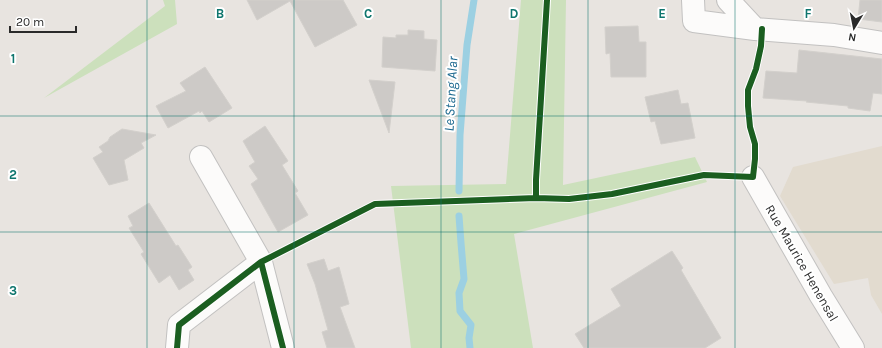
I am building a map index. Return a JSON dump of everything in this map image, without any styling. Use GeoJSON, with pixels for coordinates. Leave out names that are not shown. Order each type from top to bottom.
{"type":"FeatureCollection","features":[{"type":"Feature","properties":{"kind":"street"},"geometry":{"type":"LineString","coordinates":[[694,0],[694,21],[755,29],[834,35],[882,43]]}},
{"type":"Feature","properties":{"kind":"street"},"geometry":{"type":"LineString","coordinates":[[728,0],[755,29]]}},
{"type":"Feature","properties":{"kind":"street"},"geometry":{"type":"LineString","coordinates":[[201,157],[261,262],[283,348]]}},
{"type":"Feature","properties":{"kind":"street","name":"Rue Maurice Henensal"},"geometry":{"type":"LineString","coordinates":[[753,177],[821,296],[853,348]]}},
{"type":"Feature","properties":{"kind":"street"},"geometry":{"type":"LineString","coordinates":[[177,348],[179,325],[261,262]]}},
{"type":"Feature","properties":{"kind":"shaded area"},"geometry":{"type":"Polygon","coordinates":[[[882,146],[882,314],[871,295],[868,278],[834,284],[780,196],[793,167],[882,146]]]}},
{"type":"Feature","properties":{"kind":"green space"},"geometry":{"type":"Polygon","coordinates":[[[163,0],[175,0],[177,24],[44,98],[165,6],[163,0]]]}},
{"type":"Feature","properties":{"kind":"green space"},"geometry":{"type":"Polygon","coordinates":[[[521,0],[566,0],[563,185],[695,157],[707,182],[514,234],[533,348],[411,348],[391,186],[506,184],[521,0]]]}},
{"type":"Feature","properties":{"kind":"building"},"geometry":{"type":"Polygon","coordinates":[[[247,0],[343,0],[357,25],[315,47],[290,1],[257,20],[247,0]]]}},
{"type":"Feature","properties":{"kind":"building"},"geometry":{"type":"Polygon","coordinates":[[[860,0],[882,0],[882,22],[858,19],[860,0]]]}},
{"type":"Feature","properties":{"kind":"building"},"geometry":{"type":"Polygon","coordinates":[[[638,26],[639,42],[646,42],[646,77],[611,77],[610,53],[606,54],[605,27],[638,26]]]}},
{"type":"Feature","properties":{"kind":"building"},"geometry":{"type":"Polygon","coordinates":[[[408,30],[424,31],[424,39],[437,40],[435,71],[382,67],[383,37],[396,38],[396,35],[408,35],[408,30]]]}},
{"type":"Feature","properties":{"kind":"building"},"geometry":{"type":"Polygon","coordinates":[[[799,50],[882,59],[882,94],[873,93],[870,111],[848,108],[848,106],[806,102],[807,101],[763,98],[766,71],[797,73],[799,50]]]}},
{"type":"Feature","properties":{"kind":"building"},"geometry":{"type":"Polygon","coordinates":[[[205,67],[232,108],[209,122],[202,111],[200,113],[199,111],[168,128],[156,106],[186,91],[180,83],[205,67]]]}},
{"type":"Feature","properties":{"kind":"building"},"geometry":{"type":"Polygon","coordinates":[[[369,80],[395,82],[389,133],[369,80]]]}},
{"type":"Feature","properties":{"kind":"building"},"geometry":{"type":"Polygon","coordinates":[[[678,90],[681,104],[688,103],[695,138],[661,144],[655,121],[651,122],[645,97],[678,90]]]}},
{"type":"Feature","properties":{"kind":"building"},"geometry":{"type":"Polygon","coordinates":[[[265,126],[288,161],[282,165],[298,191],[295,193],[308,215],[278,232],[251,184],[258,179],[249,166],[255,162],[243,141],[265,126]]]}},
{"type":"Feature","properties":{"kind":"building"},"geometry":{"type":"Polygon","coordinates":[[[122,129],[156,135],[141,143],[144,148],[124,160],[128,180],[109,185],[93,158],[103,152],[99,147],[122,129]]]}},
{"type":"Feature","properties":{"kind":"building"},"geometry":{"type":"Polygon","coordinates":[[[149,203],[176,246],[178,245],[192,267],[188,270],[194,280],[179,290],[170,275],[159,283],[141,254],[144,252],[129,228],[133,226],[128,216],[149,203]]]}},
{"type":"Feature","properties":{"kind":"building"},"geometry":{"type":"Polygon","coordinates":[[[672,251],[683,268],[681,270],[721,338],[705,348],[584,348],[575,334],[621,306],[611,289],[672,251]]]}},
{"type":"Feature","properties":{"kind":"building"},"geometry":{"type":"Polygon","coordinates":[[[324,259],[328,271],[339,267],[349,304],[340,307],[355,348],[327,348],[322,332],[328,330],[315,284],[307,264],[324,259]]]}},
{"type":"Feature","properties":{"kind":"waterway","name":"Le Stang Alar"},"geometry":{"type":"LineString","coordinates":[[459,191],[460,135],[467,45],[474,0]]}},
{"type":"Feature","properties":{"kind":"waterway","name":"Le Stang Alar"},"geometry":{"type":"LineString","coordinates":[[459,216],[464,279],[459,293],[460,311],[471,325],[469,338],[470,348]]}},
{"type":"Feature","properties":{"kind":"cycle path"},"geometry":{"type":"LineString","coordinates":[[536,198],[547,0]]}},
{"type":"Feature","properties":{"kind":"cycle path"},"geometry":{"type":"LineString","coordinates":[[261,262],[375,204],[536,198],[569,199],[612,194],[704,175],[753,177],[755,144],[750,127],[748,90],[756,69],[761,46],[762,29]]}},
{"type":"Feature","properties":{"kind":"cycle path"},"geometry":{"type":"LineString","coordinates":[[177,348],[179,325],[261,262],[283,348]]}}]}
